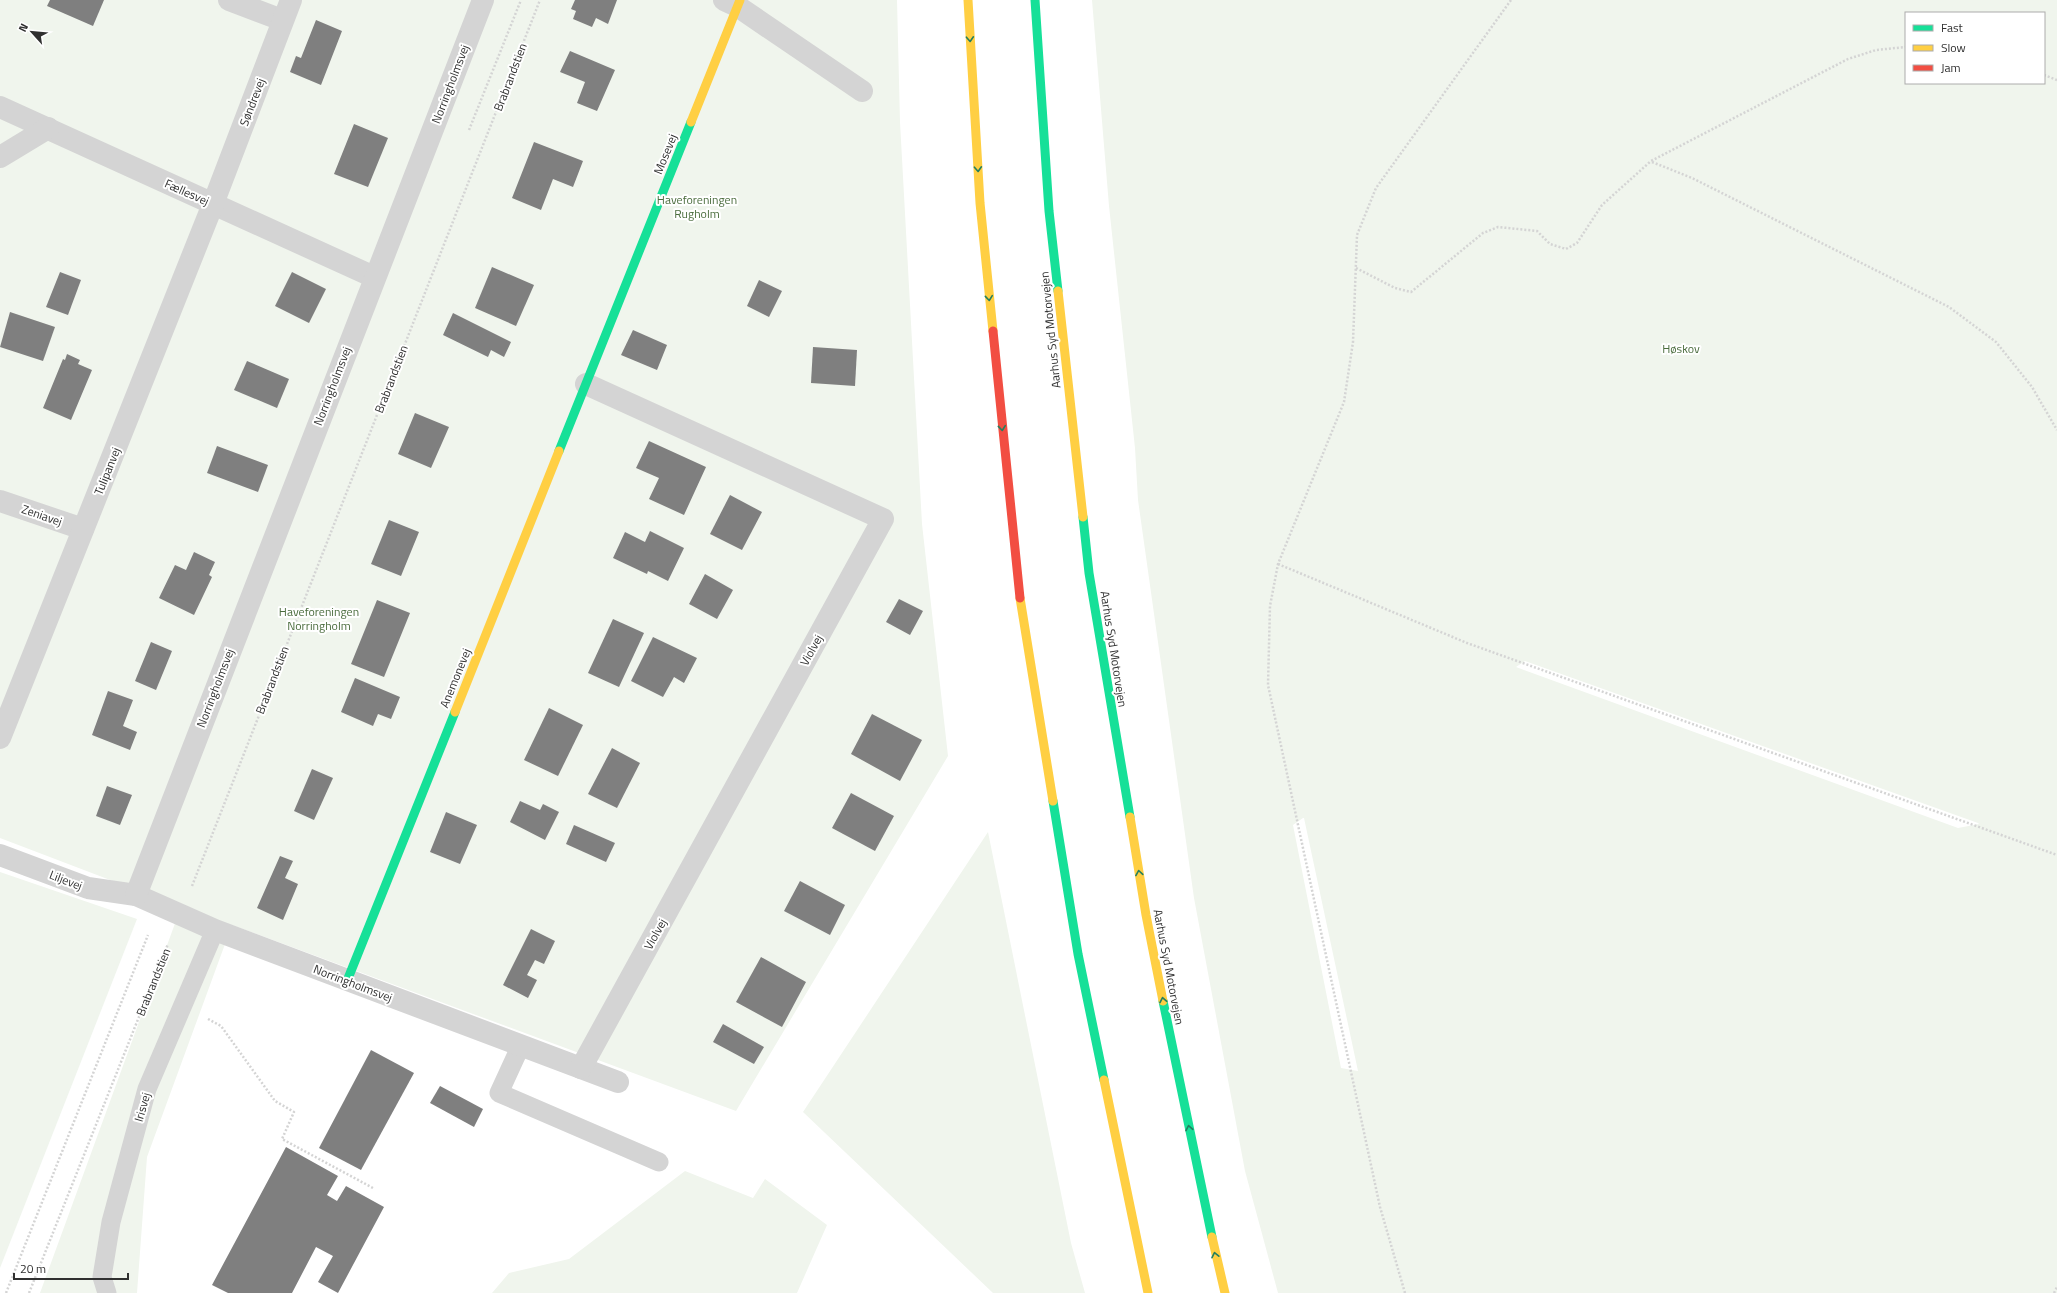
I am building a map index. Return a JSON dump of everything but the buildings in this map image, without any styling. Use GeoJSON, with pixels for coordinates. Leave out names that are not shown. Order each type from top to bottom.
{"type":"FeatureCollection","features":[{"type":"Feature","properties":{"kind":"main road"},"geometry":{"type":"LineString","coordinates":[[968,0],[980,203],[1017,577],[1078,954],[1148,1293]]}},
{"type":"Feature","properties":{"kind":"main road","name":"Aarhus Syd Motorvejen"},"geometry":{"type":"LineString","coordinates":[[1036,0],[1049,211],[1089,573],[1146,915],[1216,1259],[1225,1293]]}},
{"type":"Feature","properties":{"kind":"main road","name":"Mosevej"},"geometry":{"type":"LineString","coordinates":[[586,384],[734,2]]}},
{"type":"Feature","properties":{"kind":"main road","name":"Anemonevej"},"geometry":{"type":"LineString","coordinates":[[347,981],[586,384]]}},
{"type":"Feature","properties":{"kind":"street"},"geometry":{"type":"LineString","coordinates":[[229,0],[282,20]]}},
{"type":"Feature","properties":{"kind":"street","name":"Søndrevej"},"geometry":{"type":"LineString","coordinates":[[213,204],[282,20],[291,0]]}},
{"type":"Feature","properties":{"kind":"street","name":"Norringholmsvej"},"geometry":{"type":"LineString","coordinates":[[483,0],[374,277],[136,895],[215,930],[618,1082]]}},
{"type":"Feature","properties":{"kind":"street"},"geometry":{"type":"LineString","coordinates":[[734,2],[862,91]]}},
{"type":"Feature","properties":{"kind":"street","name":"Fællesvej"},"geometry":{"type":"LineString","coordinates":[[0,107],[374,277]]}},
{"type":"Feature","properties":{"kind":"street"},"geometry":{"type":"LineString","coordinates":[[0,157],[48,128]]}},
{"type":"Feature","properties":{"kind":"street","name":"Tulipanvej"},"geometry":{"type":"LineString","coordinates":[[0,738],[213,204]]}},
{"type":"Feature","properties":{"kind":"street","name":"Violvej"},"geometry":{"type":"LineString","coordinates":[[581,1068],[883,519],[586,384]]}},
{"type":"Feature","properties":{"kind":"street","name":"Zeniavej"},"geometry":{"type":"LineString","coordinates":[[0,501],[83,529]]}},
{"type":"Feature","properties":{"kind":"street","name":"Liljevej"},"geometry":{"type":"LineString","coordinates":[[0,855],[88,888],[136,895]]}},
{"type":"Feature","properties":{"kind":"lane","name":"Irisvej"},"geometry":{"type":"LineString","coordinates":[[107,1293],[102,1277],[111,1222],[147,1089],[215,930]]}},
{"type":"Feature","properties":{"kind":"lane"},"geometry":{"type":"LineString","coordinates":[[521,1045],[499,1093],[659,1162]]}},
{"type":"Feature","properties":{"kind":"path","name":"Brabrandstien"},"geometry":{"type":"LineString","coordinates":[[29,1293],[181,914],[540,0]]}},
{"type":"Feature","properties":{"kind":"path"},"geometry":{"type":"LineString","coordinates":[[1405,1293],[1380,1207],[1268,685],[1270,606],[1278,564],[1344,402],[1353,342],[1357,235],[1376,188],[1511,0]]}},
{"type":"Feature","properties":{"kind":"path"},"geometry":{"type":"LineString","coordinates":[[1356,268],[1395,288],[1411,292],[1483,233],[1498,227],[1537,232],[1550,244],[1566,249],[1577,243],[1602,205],[1651,161],[1848,59],[1876,50],[1905,47]]}},
{"type":"Feature","properties":{"kind":"path"},"geometry":{"type":"LineString","coordinates":[[2045,75],[2057,80]]}},
{"type":"Feature","properties":{"kind":"path"},"geometry":{"type":"LineString","coordinates":[[1651,161],[1692,178],[1949,307],[1996,342],[2032,387],[2057,430]]}},
{"type":"Feature","properties":{"kind":"path"},"geometry":{"type":"LineString","coordinates":[[1278,564],[1467,644],[2057,855]]}},
{"type":"Feature","properties":{"kind":"path"},"geometry":{"type":"LineString","coordinates":[[182,1006],[221,1026],[275,1101],[294,1112],[282,1139],[373,1188]]}},
{"type":"Feature","properties":{"kind":"path"},"geometry":{"type":"LineString","coordinates":[[2054,1293],[2057,1287]]}},
{"type":"Feature","properties":{"kind":"green space","name":"Haveforeningen Norringholm"},"geometry":{"type":"Polygon","coordinates":[[[0,0],[897,0],[900,122],[922,524],[948,756],[736,1111],[232,925],[147,1157],[137,1293],[40,1293],[181,907],[0,838],[0,0]]]}},
{"type":"Feature","properties":{"kind":"green space","name":"Høskov"},"geometry":{"type":"Polygon","coordinates":[[[1092,0],[2057,0],[2057,1293],[1278,1293],[1245,1171],[1194,898],[1138,500],[1135,448],[1109,206],[1092,0]],[[1525,661],[1516,667],[1958,828],[1979,824],[1978,823],[1525,661]],[[1304,818],[1293,825],[1341,1068],[1358,1071],[1304,818]]]}},
{"type":"Feature","properties":{"kind":"green space"},"geometry":{"type":"Polygon","coordinates":[[[988,832],[1071,1243],[1085,1293],[993,1293],[803,1112],[988,832]]]}},
{"type":"Feature","properties":{"kind":"green space"},"geometry":{"type":"Polygon","coordinates":[[[0,872],[137,919],[0,1268],[0,872]]]}},
{"type":"Feature","properties":{"kind":"green space"},"geometry":{"type":"Polygon","coordinates":[[[685,1171],[753,1198],[765,1179],[827,1225],[797,1293],[492,1293],[509,1273],[569,1259],[685,1171]]]}},
{"type":"Feature","properties":{"kind":"traffic: fast"},"geometry":{"type":"LineString","coordinates":[[1035,0],[1049,211],[1058,291]]}},
{"type":"Feature","properties":{"kind":"traffic: fast"},"geometry":{"type":"LineString","coordinates":[[559,451],[691,122]]}},
{"type":"Feature","properties":{"kind":"traffic: fast"},"geometry":{"type":"LineString","coordinates":[[1083,517],[1089,573],[1130,817]]}},
{"type":"Feature","properties":{"kind":"traffic: fast"},"geometry":{"type":"LineString","coordinates":[[347,981],[455,712]]}},
{"type":"Feature","properties":{"kind":"traffic: fast"},"geometry":{"type":"LineString","coordinates":[[1053,801],[1078,954],[1104,1080]]}},
{"type":"Feature","properties":{"kind":"traffic: fast"},"geometry":{"type":"LineString","coordinates":[[1163,1001],[1212,1237]]}},
{"type":"Feature","properties":{"kind":"traffic: slow"},"geometry":{"type":"LineString","coordinates":[[691,122],[740,0]]}},
{"type":"Feature","properties":{"kind":"traffic: slow"},"geometry":{"type":"LineString","coordinates":[[968,0],[980,203],[993,331]]}},
{"type":"Feature","properties":{"kind":"traffic: slow"},"geometry":{"type":"LineString","coordinates":[[1058,291],[1083,517]]}},
{"type":"Feature","properties":{"kind":"traffic: slow"},"geometry":{"type":"LineString","coordinates":[[455,712],[559,451]]}},
{"type":"Feature","properties":{"kind":"traffic: slow"},"geometry":{"type":"LineString","coordinates":[[1020,598],[1053,801]]}},
{"type":"Feature","properties":{"kind":"traffic: slow"},"geometry":{"type":"LineString","coordinates":[[1130,817],[1146,915],[1163,1001]]}},
{"type":"Feature","properties":{"kind":"traffic: slow"},"geometry":{"type":"LineString","coordinates":[[1104,1080],[1148,1293]]}},
{"type":"Feature","properties":{"kind":"traffic: slow"},"geometry":{"type":"LineString","coordinates":[[1212,1237],[1225,1293]]}},
{"type":"Feature","properties":{"kind":"traffic: jam"},"geometry":{"type":"LineString","coordinates":[[993,331],[1020,598]]}},
{"type":"Feature","properties":{"kind":"park label","name":"Haveforeningen Rugholm"},"geometry":{"type":"Point","coordinates":[697,206]}}]}
